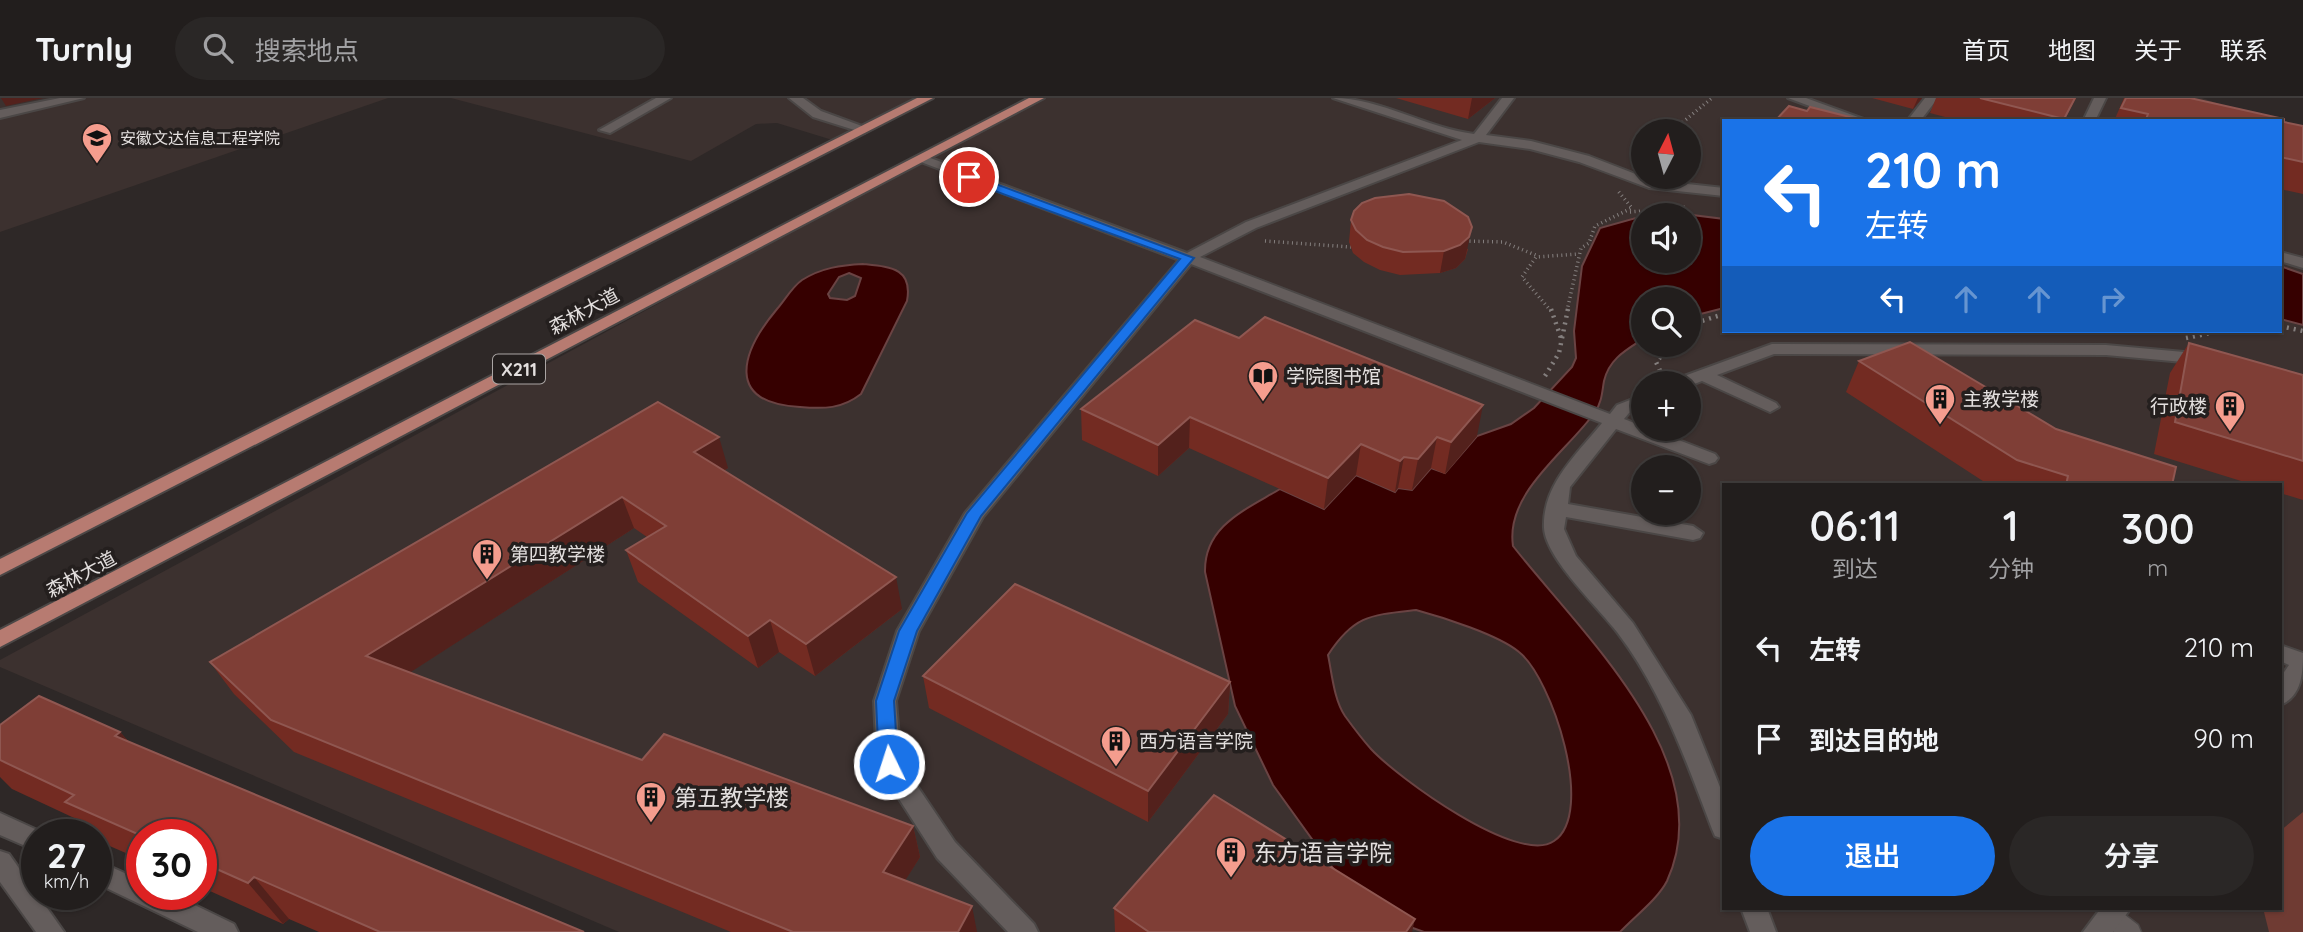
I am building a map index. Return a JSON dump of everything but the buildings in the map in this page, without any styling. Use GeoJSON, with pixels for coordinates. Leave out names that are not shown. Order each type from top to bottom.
{"type":"FeatureCollection","features":[{"type":"Feature","properties":{"kind":"main road","name":"森林大道"},"geometry":{"type":"LineString","coordinates":[[0,568],[927,98]]}},
{"type":"Feature","properties":{"kind":"main road","name":"森林大道"},"geometry":{"type":"LineString","coordinates":[[0,639],[1038,98]]}},
{"type":"Feature","properties":{"kind":"street"},"geometry":{"type":"LineString","coordinates":[[0,114],[78,98]]}},
{"type":"Feature","properties":{"kind":"street"},"geometry":{"type":"LineString","coordinates":[[605,130],[665,98]]}},
{"type":"Feature","properties":{"kind":"street"},"geometry":{"type":"LineString","coordinates":[[796,98],[817,114],[864,129]]}},
{"type":"Feature","properties":{"kind":"street"},"geometry":{"type":"LineString","coordinates":[[1339,98],[1453,135],[1531,145],[1584,159],[1649,184],[1722,192]]}},
{"type":"Feature","properties":{"kind":"street"},"geometry":{"type":"LineString","coordinates":[[1026,932],[946,849],[889,764],[885,701],[908,631],[975,513],[1188,258],[1233,234],[1476,139],[1501,111],[1508,98]]}},
{"type":"Feature","properties":{"kind":"street"},"geometry":{"type":"LineString","coordinates":[[1794,98],[1857,119]]}},
{"type":"Feature","properties":{"kind":"street"},"geometry":{"type":"LineString","coordinates":[[1915,119],[1932,98]]}},
{"type":"Feature","properties":{"kind":"street"},"geometry":{"type":"LineString","coordinates":[[2090,119],[2100,98]]}},
{"type":"Feature","properties":{"kind":"street"},"geometry":{"type":"LineString","coordinates":[[920,159],[1188,258],[1709,458]]}},
{"type":"Feature","properties":{"kind":"street"},"geometry":{"type":"LineString","coordinates":[[2282,257],[2303,263]]}},
{"type":"Feature","properties":{"kind":"street"},"geometry":{"type":"LineString","coordinates":[[1703,375],[1772,349],[1842,347],[1933,351],[2106,350],[2184,357],[2224,368]]}},
{"type":"Feature","properties":{"kind":"street"},"geometry":{"type":"LineString","coordinates":[[1703,375],[1770,407]]}},
{"type":"Feature","properties":{"kind":"street"},"geometry":{"type":"LineString","coordinates":[[1631,405],[1607,420],[1561,486],[1554,529],[1567,559],[1626,628],[1679,715],[1722,824]]}},
{"type":"Feature","properties":{"kind":"street"},"geometry":{"type":"LineString","coordinates":[[1557,509],[1693,533]]}},
{"type":"Feature","properties":{"kind":"street"},"geometry":{"type":"LineString","coordinates":[[2282,654],[2303,662],[2282,690]]}},
{"type":"Feature","properties":{"kind":"street"},"geometry":{"type":"LineString","coordinates":[[0,823],[21,833]]}},
{"type":"Feature","properties":{"kind":"street"},"geometry":{"type":"LineString","coordinates":[[0,862],[51,932]]}},
{"type":"Feature","properties":{"kind":"street"},"geometry":{"type":"LineString","coordinates":[[179,910],[225,932]]}},
{"type":"Feature","properties":{"kind":"street"},"geometry":{"type":"LineString","coordinates":[[1755,910],[1763,932]]}},
{"type":"Feature","properties":{"kind":"path"},"geometry":{"type":"LineString","coordinates":[[1685,119],[1709,104],[1712,98]]}},
{"type":"Feature","properties":{"kind":"path"},"geometry":{"type":"LineString","coordinates":[[1527,388],[1554,370],[1562,342],[1578,254],[1589,243],[1592,230],[1598,222],[1629,213],[1632,208],[1618,189],[1619,174]]}},
{"type":"Feature","properties":{"kind":"path"},"geometry":{"type":"LineString","coordinates":[[1233,234],[1276,243],[1351,247]]}},
{"type":"Feature","properties":{"kind":"path"},"geometry":{"type":"LineString","coordinates":[[1464,241],[1503,242],[1539,256],[1578,254]]}},
{"type":"Feature","properties":{"kind":"path"},"geometry":{"type":"LineString","coordinates":[[1539,256],[1526,267],[1521,277],[1530,292],[1542,298],[1551,309],[1562,342]]}},
{"type":"Feature","properties":{"kind":"path"},"geometry":{"type":"LineString","coordinates":[[1701,318],[1722,314]]}},
{"type":"Feature","properties":{"kind":"path"},"geometry":{"type":"LineString","coordinates":[[2282,326],[2303,331]]}},
{"type":"Feature","properties":{"kind":"shaded area","name":"安徽文达信息工程学院"},"geometry":{"type":"Polygon","coordinates":[[[0,98],[388,98],[0,232],[0,98]]]}},
{"type":"Feature","properties":{"kind":"shaded area"},"geometry":{"type":"Polygon","coordinates":[[[451,98],[927,98],[839,142],[777,123],[756,124],[691,161],[451,98]]]}},
{"type":"Feature","properties":{"kind":"shaded area"},"geometry":{"type":"Polygon","coordinates":[[[1038,98],[2202,98],[2263,119],[1722,119],[1722,333],[2282,333],[2282,126],[2303,133],[2303,932],[619,932],[0,667],[0,660],[1038,98]]]}},
{"type":"Feature","properties":{"kind":"shaded area"},"geometry":{"type":"Polygon","coordinates":[[[1701,216],[1722,219],[1722,309],[1701,314],[1701,287],[1631,287],[1631,347],[1614,361],[1606,373],[1595,412],[1528,490],[1513,526],[1513,546],[1606,658],[1636,701],[1660,745],[1676,790],[1679,836],[1663,888],[1620,932],[1424,932],[1399,923],[1335,871],[1273,785],[1235,706],[1205,572],[1206,556],[1211,543],[1229,521],[1280,489],[1324,509],[1356,475],[1395,492],[1398,488],[1412,490],[1431,468],[1445,473],[1477,436],[1511,424],[1534,408],[1572,367],[1576,358],[1574,331],[1582,266],[1600,228],[1631,219],[1631,273],[1701,273],[1701,216]],[[1416,610],[1365,619],[1346,632],[1328,655],[1341,710],[1364,741],[1385,762],[1459,815],[1514,841],[1537,845],[1554,841],[1566,826],[1571,803],[1565,746],[1556,716],[1532,666],[1519,652],[1498,639],[1416,610]]]}},
{"type":"Feature","properties":{"kind":"shaded area"},"geometry":{"type":"Polygon","coordinates":[[[863,264],[898,271],[907,282],[908,290],[907,301],[861,394],[840,405],[817,408],[776,403],[759,396],[750,386],[746,373],[748,358],[765,325],[792,290],[802,280],[824,270],[863,264]],[[849,273],[839,277],[828,294],[830,298],[847,300],[855,296],[861,278],[849,273]]]}},
{"type":"Feature","properties":{"kind":"shaded area"},"geometry":{"type":"Polygon","coordinates":[[[2282,267],[2303,274],[2303,325],[2282,320],[2282,267]]]}},
{"type":"Feature","properties":{"kind":"shaded area"},"geometry":{"type":"Polygon","coordinates":[[[2303,812],[2303,932],[2269,932],[2264,910],[2282,910],[2282,829],[2303,812]]]}},
{"type":"Feature","properties":{"kind":"place","name":"安徽文达信息工程学院"},"geometry":{"type":"Point","coordinates":[97,165]}},
{"type":"Feature","properties":{"kind":"place","name":"学院图书馆"},"geometry":{"type":"Point","coordinates":[1263,403]}},
{"type":"Feature","properties":{"kind":"place","name":"主教学楼"},"geometry":{"type":"Point","coordinates":[1940,426]}},
{"type":"Feature","properties":{"kind":"place","name":"行政楼"},"geometry":{"type":"Point","coordinates":[2230,433]}},
{"type":"Feature","properties":{"kind":"place","name":"第四教学楼"},"geometry":{"type":"Point","coordinates":[487,581]}},
{"type":"Feature","properties":{"kind":"place","name":"西方语言学院"},"geometry":{"type":"Point","coordinates":[1116,768]}},
{"type":"Feature","properties":{"kind":"place","name":"第五教学楼"},"geometry":{"type":"Point","coordinates":[651,824]}},
{"type":"Feature","properties":{"kind":"place","name":"东方语言学院"},"geometry":{"type":"Point","coordinates":[1231,879]}},
{"type":"Feature","properties":{"kind":"route"},"geometry":{"type":"LineString","coordinates":[[889,764],[885,701],[908,631],[975,513],[1188,258],[969,177]]}}]}
